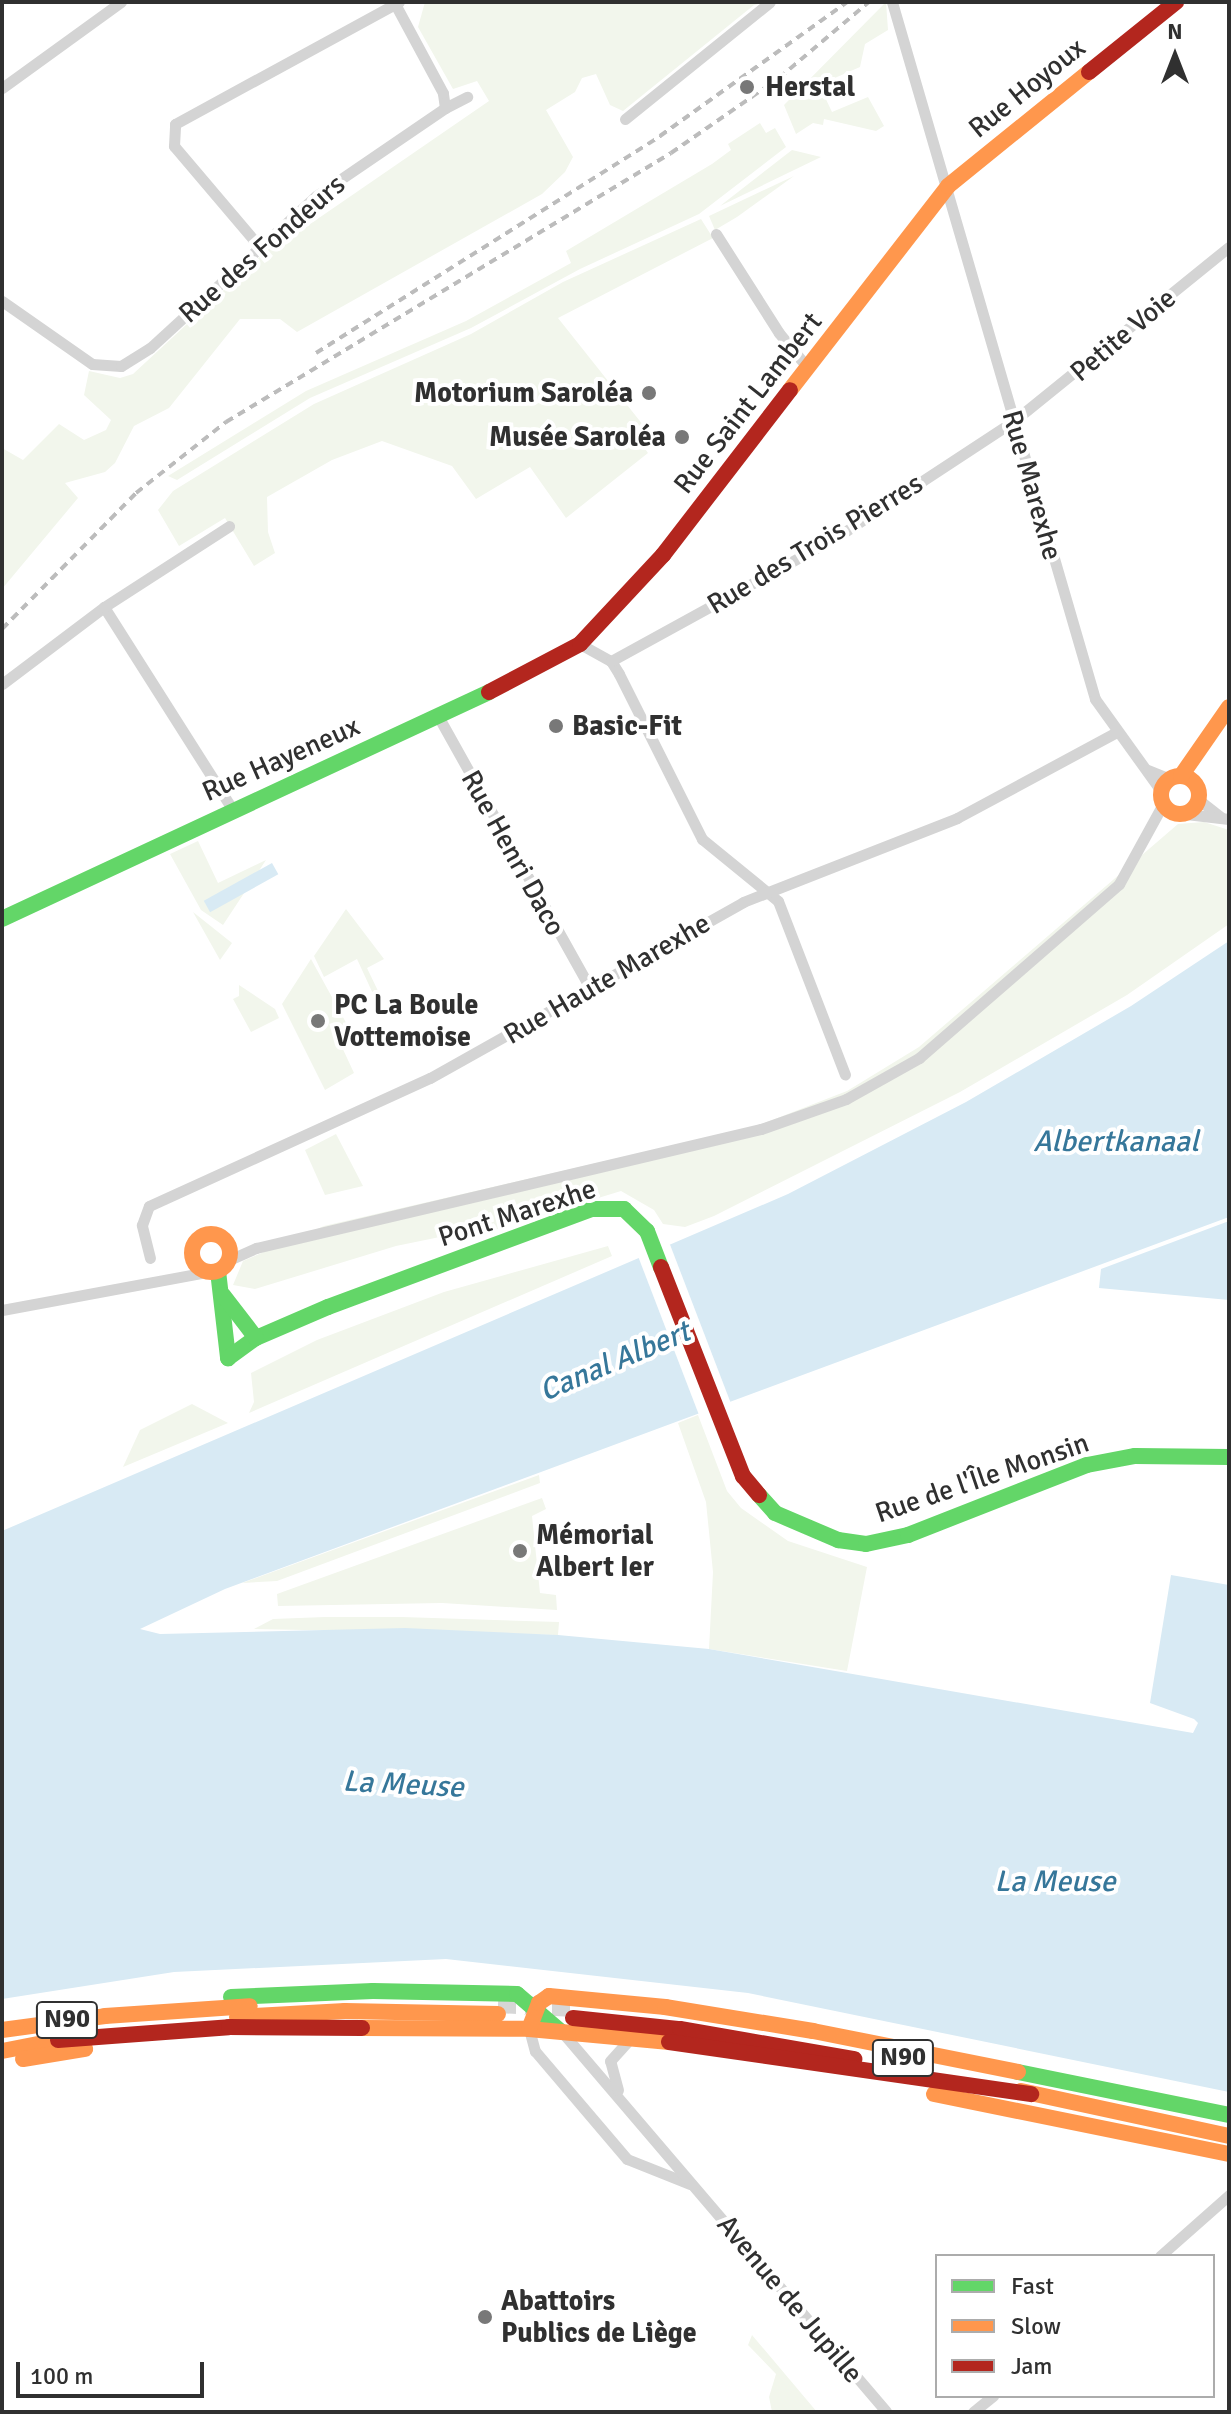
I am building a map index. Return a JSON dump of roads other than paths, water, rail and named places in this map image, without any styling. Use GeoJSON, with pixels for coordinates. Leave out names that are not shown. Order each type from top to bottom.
{"type":"FeatureCollection","features":[{"type":"Feature","properties":{"kind":"main road","name":"Rue Hoyoux"},"geometry":{"type":"LineString","coordinates":[[948,186],[1176,2]]}},
{"type":"Feature","properties":{"kind":"main road","name":"Rue Saint Lambert"},"geometry":{"type":"LineString","coordinates":[[580,644],[663,555],[948,186]]}},
{"type":"Feature","properties":{"kind":"main road","name":"Rue Hayeneux"},"geometry":{"type":"LineString","coordinates":[[2,919],[232,809],[438,716],[580,644]]}},
{"type":"Feature","properties":{"kind":"main road"},"geometry":{"type":"LineString","coordinates":[[1169,788],[1193,781],[1199,800],[1186,814],[1172,813],[1169,788],[1229,707]]}},
{"type":"Feature","properties":{"kind":"main road","name":"Pont Marexhe"},"geometry":{"type":"LineString","coordinates":[[223,1295],[228,1358],[256,1338],[592,1209],[624,1209],[649,1235],[717,1418]]}},
{"type":"Feature","properties":{"kind":"main road"},"geometry":{"type":"LineString","coordinates":[[218,1267],[223,1295],[256,1338]]}},
{"type":"Feature","properties":{"kind":"main road","name":"Rue de l'Île Monsin"},"geometry":{"type":"LineString","coordinates":[[717,1418],[733,1461],[775,1513],[795,1526],[866,1544],[908,1535],[1087,1465],[1135,1456],[1229,1457]]}},
{"type":"Feature","properties":{"kind":"main road"},"geometry":{"type":"LineString","coordinates":[[133,2013],[221,1998],[357,1991],[517,1994],[537,2008],[560,2031]]}},
{"type":"Feature","properties":{"kind":"main road","name":"N90"},"geometry":{"type":"LineString","coordinates":[[537,2008],[549,1996],[705,2012],[1229,2114]]}},
{"type":"Feature","properties":{"kind":"main road","name":"N90"},"geometry":{"type":"LineString","coordinates":[[2,2030],[133,2013],[341,2002],[498,2009],[266,2015],[58,2040],[2,2051]]}},
{"type":"Feature","properties":{"kind":"main road"},"geometry":{"type":"LineString","coordinates":[[529,2029],[537,2008]]}},
{"type":"Feature","properties":{"kind":"main road","name":"N90"},"geometry":{"type":"LineString","coordinates":[[1229,2123],[748,2030],[574,2013],[724,2036],[1031,2094],[1229,2136]]}},
{"type":"Feature","properties":{"kind":"main road"},"geometry":{"type":"LineString","coordinates":[[58,2040],[229,2027],[529,2029],[633,2037],[818,2066],[1031,2094]]}},
{"type":"Feature","properties":{"kind":"main road"},"geometry":{"type":"LineString","coordinates":[[2,2062],[274,2028]]}},
{"type":"Feature","properties":{"kind":"main road","name":"N90"},"geometry":{"type":"LineString","coordinates":[[818,2066],[1229,2154]]}},
{"type":"Feature","properties":{"kind":"street"},"geometry":{"type":"LineString","coordinates":[[2,88],[121,2]]}},
{"type":"Feature","properties":{"kind":"street"},"geometry":{"type":"LineString","coordinates":[[625,119],[770,2]]}},
{"type":"Feature","properties":{"kind":"street","name":"Rue Marexhe"},"geometry":{"type":"LineString","coordinates":[[892,2],[1095,699],[1115,733],[1147,770],[1169,788]]}},
{"type":"Feature","properties":{"kind":"street"},"geometry":{"type":"LineString","coordinates":[[258,245],[174,146],[175,124],[397,3],[443,93],[445,108]]}},
{"type":"Feature","properties":{"kind":"street","name":"Rue des Fondeurs"},"geometry":{"type":"LineString","coordinates":[[2,301],[92,364],[121,366],[150,348],[258,245],[316,196],[445,108],[467,97]]}},
{"type":"Feature","properties":{"kind":"street"},"geometry":{"type":"LineString","coordinates":[[716,234],[779,333],[808,368]]}},
{"type":"Feature","properties":{"kind":"street","name":"Petite Voie"},"geometry":{"type":"LineString","coordinates":[[1015,420],[1229,247]]}},
{"type":"Feature","properties":{"kind":"street","name":"Rue des Trois Pierres"},"geometry":{"type":"LineString","coordinates":[[611,661],[840,535],[1015,420]]}},
{"type":"Feature","properties":{"kind":"street"},"geometry":{"type":"LineString","coordinates":[[2,684],[104,607],[229,526]]}},
{"type":"Feature","properties":{"kind":"street"},"geometry":{"type":"LineString","coordinates":[[104,607],[232,809]]}},
{"type":"Feature","properties":{"kind":"street"},"geometry":{"type":"LineString","coordinates":[[580,644],[611,661],[702,839],[778,901],[845,1075]]}},
{"type":"Feature","properties":{"kind":"street","name":"Rue Henri Daco"},"geometry":{"type":"LineString","coordinates":[[438,716],[590,988]]}},
{"type":"Feature","properties":{"kind":"street","name":"Rue Haute Marexhe"},"geometry":{"type":"LineString","coordinates":[[150,1258],[142,1225],[149,1206],[405,1091],[767,890],[957,818],[1115,733]]}},
{"type":"Feature","properties":{"kind":"street"},"geometry":{"type":"LineString","coordinates":[[2,1310],[218,1267],[256,1248],[761,1129],[846,1099],[919,1058],[1119,884],[1169,788]]}},
{"type":"Feature","properties":{"kind":"street"},"geometry":{"type":"LineString","coordinates":[[1199,800],[1225,818]]}},
{"type":"Feature","properties":{"kind":"street"},"geometry":{"type":"LineString","coordinates":[[1186,814],[1225,818]]}},
{"type":"Feature","properties":{"kind":"street","name":"Avenue de Jupille"},"geometry":{"type":"LineString","coordinates":[[529,2029],[535,2051],[627,2159],[694,2186]]}},
{"type":"Feature","properties":{"kind":"street","name":"Avenue de Jupille"},"geometry":{"type":"LineString","coordinates":[[560,2031],[624,2101],[886,2412]]}},
{"type":"Feature","properties":{"kind":"street","name":"Avenue de Jupille"},"geometry":{"type":"LineString","coordinates":[[624,2101],[609,2066],[617,2049],[633,2037]]}},
{"type":"Feature","properties":{"kind":"street"},"geometry":{"type":"LineString","coordinates":[[1162,2254],[1229,2195]]}},
{"type":"Feature","properties":{"kind":"street"},"geometry":{"type":"LineString","coordinates":[[973,2412],[990,2398]]}},
{"type":"Feature","properties":{"kind":"water"},"geometry":{"type":"Polygon","coordinates":[[[272,863],[278,874],[210,912],[204,901],[272,863]]]}},
{"type":"Feature","properties":{"kind":"water","name":"La Meuse"},"geometry":{"type":"Polygon","coordinates":[[[1229,941],[1229,1217],[225,1589],[140,1629],[160,1634],[405,1628],[558,1635],[709,1649],[1193,1733],[1198,1723],[1194,1719],[1150,1703],[1171,1575],[1229,1585],[1229,2092],[748,1993],[446,1959],[174,1972],[2,1999],[2,1531],[788,1194],[966,1102],[1131,1006],[1229,941]]]}},
{"type":"Feature","properties":{"kind":"water","name":"Albertkanaal"},"geometry":{"type":"Polygon","coordinates":[[[1229,1221],[1229,1300],[1099,1288],[1101,1269],[1229,1221]]]}},
{"type":"Feature","properties":{"kind":"tunnel"},"geometry":{"type":"LineString","coordinates":[[498,2004],[574,2008]]}},
{"type":"Feature","properties":{"kind":"railway"},"geometry":{"type":"LineString","coordinates":[[316,353],[660,136],[847,2]]}},
{"type":"Feature","properties":{"kind":"railway"},"geometry":{"type":"LineString","coordinates":[[2,629],[136,493],[226,422],[671,153],[779,78],[869,2]]}},
{"type":"Feature","properties":{"kind":"place","name":"Herstal"},"geometry":{"type":"Point","coordinates":[747,87]}},
{"type":"Feature","properties":{"kind":"place","name":"Motorium Saroléa"},"geometry":{"type":"Point","coordinates":[649,393]}},
{"type":"Feature","properties":{"kind":"place","name":"Musée Saroléa"},"geometry":{"type":"Point","coordinates":[682,437]}},
{"type":"Feature","properties":{"kind":"place","name":"Basic-Fit"},"geometry":{"type":"Point","coordinates":[556,726]}},
{"type":"Feature","properties":{"kind":"place","name":"PC La Boule Vottemoise"},"geometry":{"type":"Point","coordinates":[318,1021]}},
{"type":"Feature","properties":{"kind":"place","name":"Mémorial Albert Ier"},"geometry":{"type":"Point","coordinates":[520,1551]}},
{"type":"Feature","properties":{"kind":"place","name":"Abattoirs Publics de Liège"},"geometry":{"type":"Point","coordinates":[485,2317]}},
{"type":"Feature","properties":{"kind":"water label","name":"Canal Albert"},"geometry":{"type":"Point","coordinates":[615,1362]}}]}
